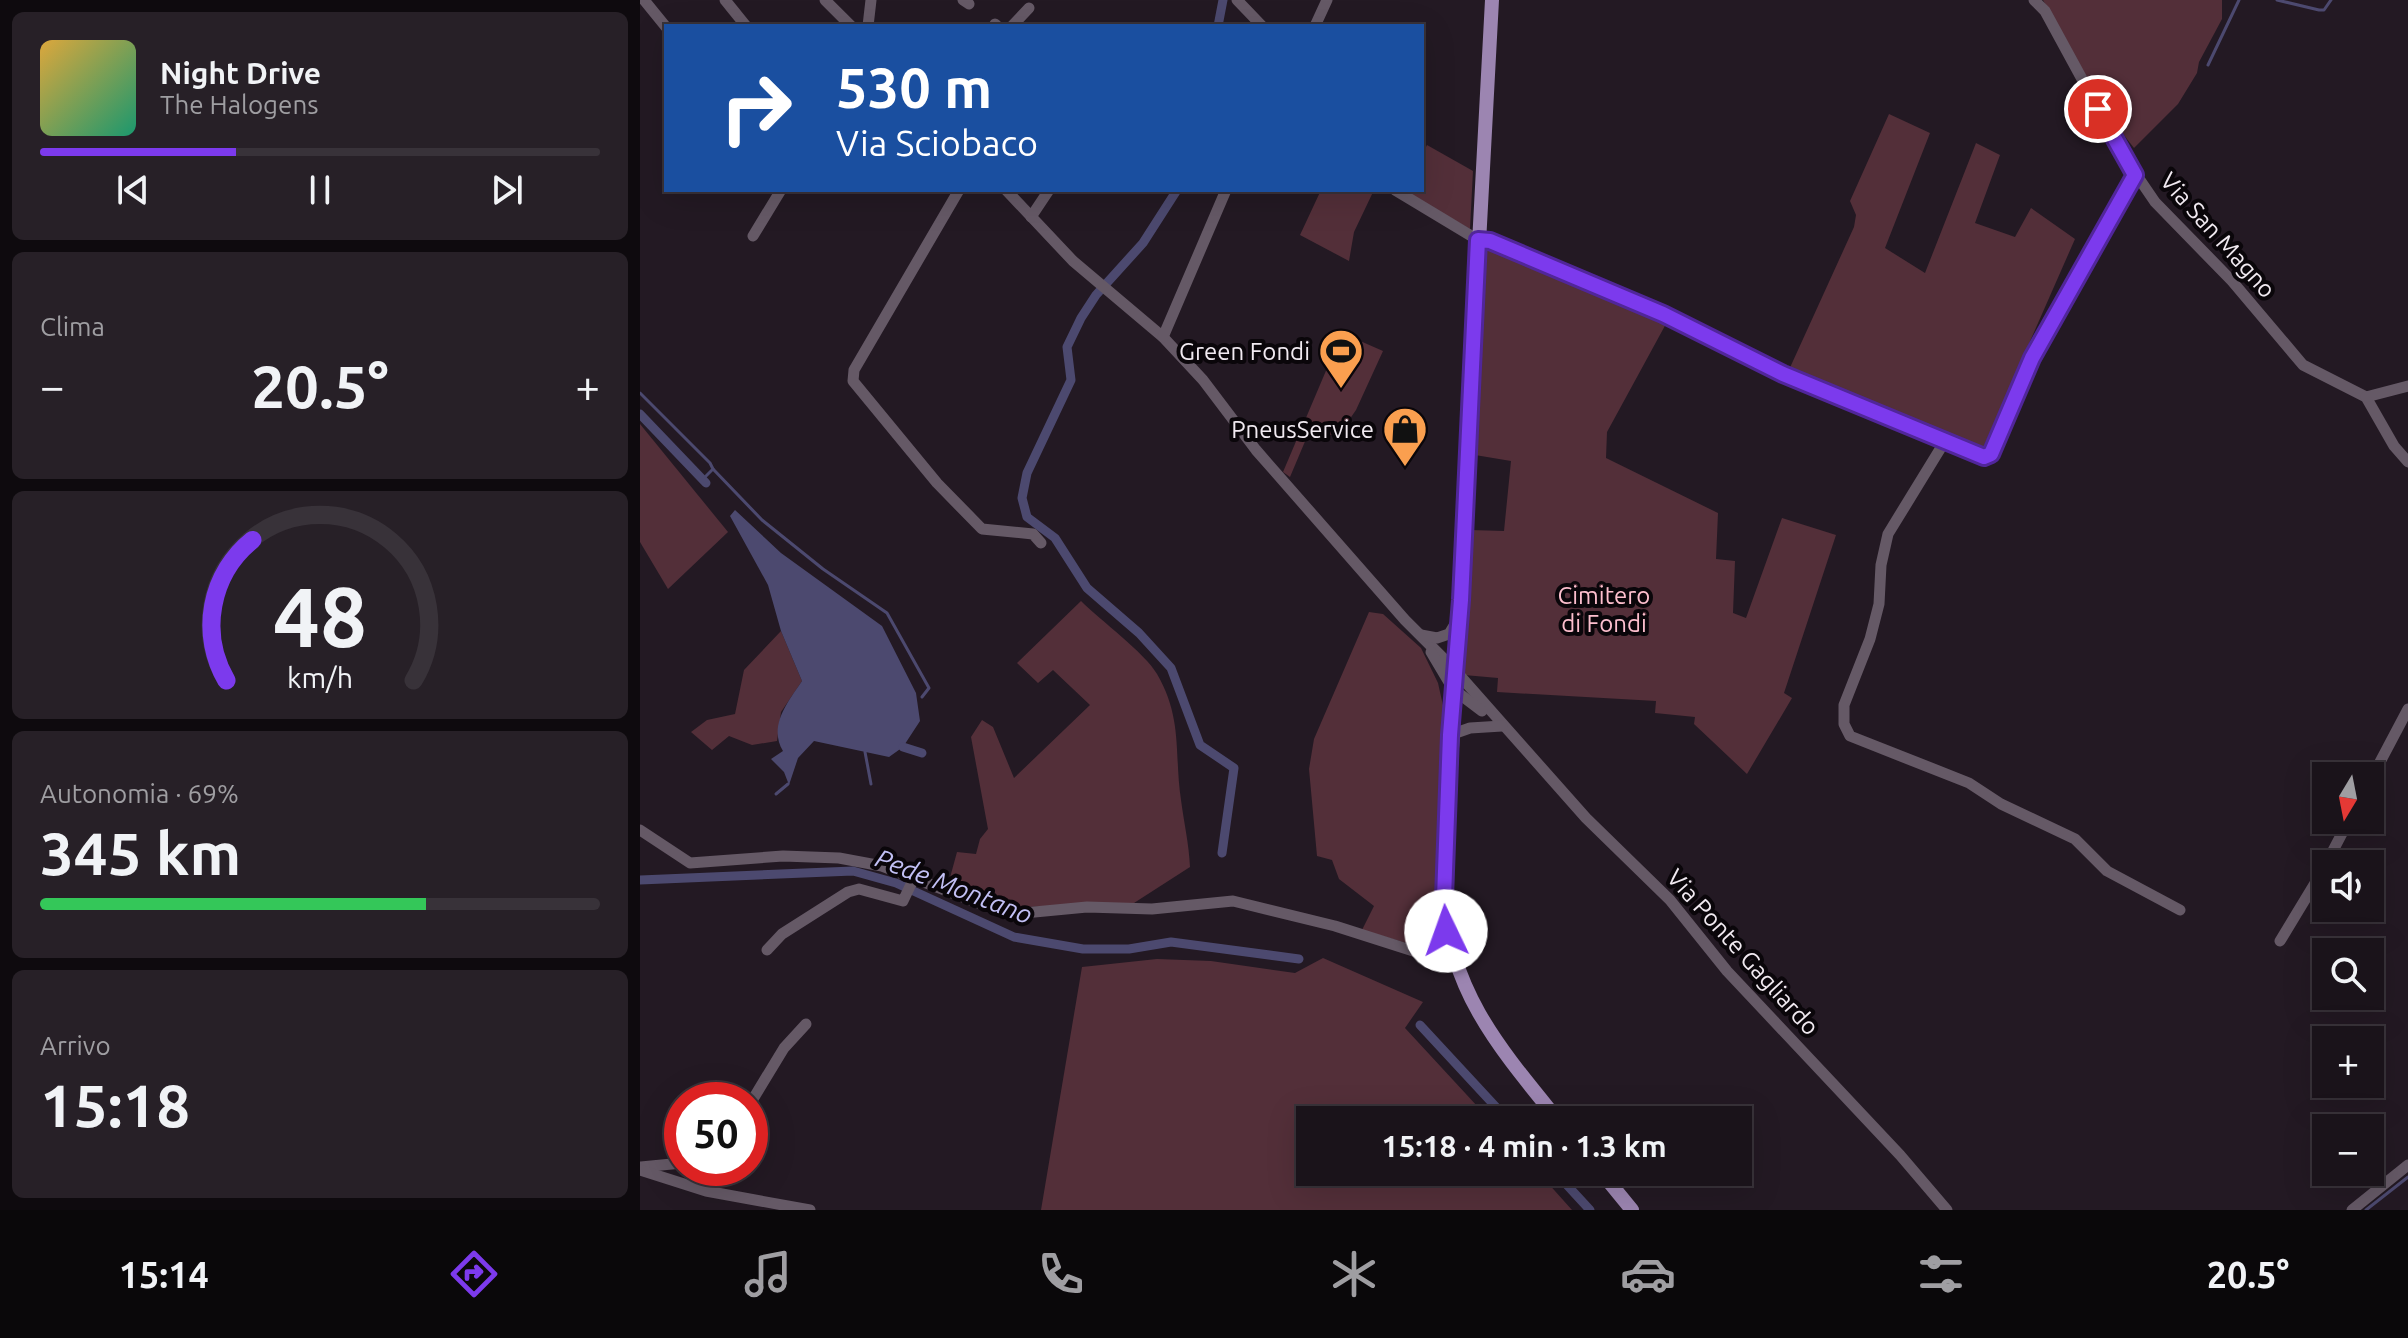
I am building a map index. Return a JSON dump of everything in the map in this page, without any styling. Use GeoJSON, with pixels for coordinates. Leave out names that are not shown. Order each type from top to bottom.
{"type":"FeatureCollection","features":[{"type":"Feature","properties":{"kind":"main road"},"geometry":{"type":"LineString","coordinates":[[1492,0],[1450,735],[1444,898],[1446,931],[1454,964],[1497,1045],[1547,1106]]}},
{"type":"Feature","properties":{"kind":"main road"},"geometry":{"type":"LineString","coordinates":[[1612,1186],[1632,1210]]}},
{"type":"Feature","properties":{"kind":"street"},"geometry":{"type":"LineString","coordinates":[[644,0],[664,25]]}},
{"type":"Feature","properties":{"kind":"street"},"geometry":{"type":"LineString","coordinates":[[725,0],[744,24]]}},
{"type":"Feature","properties":{"kind":"street"},"geometry":{"type":"LineString","coordinates":[[825,0],[849,24]]}},
{"type":"Feature","properties":{"kind":"street"},"geometry":{"type":"LineString","coordinates":[[868,24],[871,0]]}},
{"type":"Feature","properties":{"kind":"street"},"geometry":{"type":"LineString","coordinates":[[1316,24],[1327,0]]}},
{"type":"Feature","properties":{"kind":"street","name":"Via San Magno"},"geometry":{"type":"LineString","coordinates":[[2034,0],[2045,11],[2135,175],[2155,202],[2232,281],[2303,365],[2366,397]]}},
{"type":"Feature","properties":{"kind":"street"},"geometry":{"type":"LineString","coordinates":[[1239,1],[1260,24]]}},
{"type":"Feature","properties":{"kind":"street"},"geometry":{"type":"LineString","coordinates":[[1014,24],[1029,8]]}},
{"type":"Feature","properties":{"kind":"street"},"geometry":{"type":"LineString","coordinates":[[1398,192],[1478,240],[1490,241],[1595,285],[1783,374],[1984,457],[1991,454],[2032,358],[2135,175]]}},
{"type":"Feature","properties":{"kind":"street"},"geometry":{"type":"LineString","coordinates":[[753,236],[780,192]]}},
{"type":"Feature","properties":{"kind":"street"},"geometry":{"type":"LineString","coordinates":[[958,192],[854,370],[853,381],[879,416],[982,529],[1033,534],[1041,543]]}},
{"type":"Feature","properties":{"kind":"street","name":"Via Ponte Gagliardo"},"geometry":{"type":"LineString","coordinates":[[1008,192],[1098,284],[1163,337],[1203,380],[1256,450],[1502,726],[1586,818],[1670,900],[1727,971],[1900,1155],[1947,1210]]}},
{"type":"Feature","properties":{"kind":"street"},"geometry":{"type":"LineString","coordinates":[[1031,217],[1048,192]]}},
{"type":"Feature","properties":{"kind":"street"},"geometry":{"type":"LineString","coordinates":[[1163,337],[1225,192]]}},
{"type":"Feature","properties":{"kind":"street"},"geometry":{"type":"LineString","coordinates":[[2408,386],[2366,397],[2394,446],[2408,462]]}},
{"type":"Feature","properties":{"kind":"street"},"geometry":{"type":"LineString","coordinates":[[1945,441],[1888,534],[1881,565],[1879,604],[1870,639],[1844,705],[1844,724],[1850,736],[1969,783],[2001,804],[2075,839],[2107,871],[2180,910]]}},
{"type":"Feature","properties":{"kind":"street"},"geometry":{"type":"LineString","coordinates":[[1421,635],[1437,638],[1449,634],[1459,618]]}},
{"type":"Feature","properties":{"kind":"street","name":"Via Ponte Gagliardo"},"geometry":{"type":"LineString","coordinates":[[1421,635],[1453,689],[1502,726]]}},
{"type":"Feature","properties":{"kind":"street"},"geometry":{"type":"LineString","coordinates":[[2380,762],[2408,709]]}},
{"type":"Feature","properties":{"kind":"street"},"geometry":{"type":"LineString","coordinates":[[1450,735],[1470,728],[1502,726]]}},
{"type":"Feature","properties":{"kind":"street"},"geometry":{"type":"LineString","coordinates":[[640,830],[690,863],[783,856],[839,858],[882,866],[984,905],[1024,913],[1087,907],[1152,909],[1233,901],[1335,926],[1454,964]]}},
{"type":"Feature","properties":{"kind":"street"},"geometry":{"type":"LineString","coordinates":[[767,950],[782,934],[848,892],[859,889],[903,901],[911,879]]}},
{"type":"Feature","properties":{"kind":"street"},"geometry":{"type":"LineString","coordinates":[[2280,941],[2312,887]]}},
{"type":"Feature","properties":{"kind":"street"},"geometry":{"type":"LineString","coordinates":[[763,1082],[784,1048],[806,1024]]}},
{"type":"Feature","properties":{"kind":"street"},"geometry":{"type":"LineString","coordinates":[[640,1168],[664,1165]]}},
{"type":"Feature","properties":{"kind":"street"},"geometry":{"type":"LineString","coordinates":[[2352,1210],[2408,1165]]}},
{"type":"Feature","properties":{"kind":"street"},"geometry":{"type":"LineString","coordinates":[[640,1168],[706,1191],[810,1210]]}},
{"type":"Feature","properties":{"kind":"green space"},"geometry":{"type":"Polygon","coordinates":[[[2043,0],[2222,0],[2222,19],[2199,62],[2197,73],[2178,104],[2134,148],[2108,115],[2043,0]]]}},
{"type":"Feature","properties":{"kind":"green space"},"geometry":{"type":"Polygon","coordinates":[[[1889,114],[1930,133],[1885,248],[1925,273],[1976,143],[2000,155],[1975,223],[2015,237],[2031,208],[2075,239],[1983,448],[1788,372],[1854,227],[1856,215],[1850,201],[1889,114]]]}},
{"type":"Feature","properties":{"kind":"green space"},"geometry":{"type":"Polygon","coordinates":[[[1427,145],[1473,171],[1470,229],[1405,192],[1424,192],[1424,151],[1427,145]]]}},
{"type":"Feature","properties":{"kind":"green space"},"geometry":{"type":"Polygon","coordinates":[[[1320,192],[1373,192],[1354,232],[1349,261],[1300,235],[1320,192]]]}},
{"type":"Feature","properties":{"kind":"green space","name":"Cimitero di Fondi"},"geometry":{"type":"Polygon","coordinates":[[[1485,246],[1667,322],[1607,432],[1606,458],[1718,513],[1716,559],[1735,561],[1733,613],[1746,618],[1782,518],[1836,535],[1784,693],[1792,698],[1747,774],[1694,724],[1695,717],[1655,713],[1656,701],[1497,692],[1498,678],[1464,675],[1470,530],[1504,531],[1511,461],[1475,455],[1485,246]]]}},
{"type":"Feature","properties":{"kind":"green space","name":"Green Fondi"},"geometry":{"type":"Polygon","coordinates":[[[1342,333],[1383,351],[1356,410],[1338,436],[1309,432],[1290,477],[1283,472],[1342,333]]]}},
{"type":"Feature","properties":{"kind":"green space"},"geometry":{"type":"Polygon","coordinates":[[[640,424],[728,532],[668,589],[640,542],[640,424]]]}},
{"type":"Feature","properties":{"kind":"green space"},"geometry":{"type":"Polygon","coordinates":[[[1081,601],[1143,656],[1165,690],[1174,721],[1190,867],[1134,903],[1025,907],[993,902],[948,885],[957,852],[976,854],[980,839],[988,829],[971,737],[982,720],[993,727],[1014,778],[1090,705],[1053,670],[1038,683],[1017,663],[1081,601]]]}},
{"type":"Feature","properties":{"kind":"green space"},"geometry":{"type":"Polygon","coordinates":[[[1369,612],[1383,614],[1421,648],[1438,683],[1446,719],[1438,925],[1444,954],[1362,930],[1374,906],[1339,879],[1332,860],[1317,856],[1309,769],[1314,739],[1369,612]]]}},
{"type":"Feature","properties":{"kind":"green space"},"geometry":{"type":"Polygon","coordinates":[[[781,631],[802,681],[781,712],[777,741],[752,745],[729,736],[712,750],[691,732],[707,720],[735,714],[744,670],[781,631]]]}},
{"type":"Feature","properties":{"kind":"green space"},"geometry":{"type":"Polygon","coordinates":[[[1323,958],[1423,1002],[1405,1028],[1477,1106],[1296,1106],[1296,1186],[1551,1186],[1572,1210],[1041,1210],[1082,967],[1157,959],[1211,961],[1295,973],[1323,958]]]}},
{"type":"Feature","properties":{"kind":"shaded area"},"geometry":{"type":"Polygon","coordinates":[[[735,510],[781,553],[882,626],[916,693],[920,721],[903,747],[889,757],[814,741],[798,758],[789,785],[784,772],[771,759],[783,751],[779,742],[779,723],[802,681],[781,631],[768,585],[730,516],[735,510]]]}},
{"type":"Feature","properties":{"kind":"waterway"},"geometry":{"type":"LineString","coordinates":[[1218,24],[1223,0]]}},
{"type":"Feature","properties":{"kind":"waterway"},"geometry":{"type":"LineString","coordinates":[[2208,65],[2239,0]]}},
{"type":"Feature","properties":{"kind":"waterway"},"geometry":{"type":"LineString","coordinates":[[2277,0],[2319,10],[2324,10],[2331,0]]}},
{"type":"Feature","properties":{"kind":"waterway"},"geometry":{"type":"LineString","coordinates":[[1176,192],[1143,243],[1096,295],[1081,318],[1067,347],[1071,380],[1027,473],[1022,498],[1027,517],[1055,538],[1087,588],[1139,633],[1171,668],[1200,745],[1234,768],[1222,853]]}},
{"type":"Feature","properties":{"kind":"waterway"},"geometry":{"type":"LineString","coordinates":[[640,393],[710,463],[713,469],[703,479]]}},
{"type":"Feature","properties":{"kind":"waterway"},"geometry":{"type":"LineString","coordinates":[[640,414],[706,483]]}},
{"type":"Feature","properties":{"kind":"waterway"},"geometry":{"type":"LineString","coordinates":[[713,469],[762,520],[823,569],[887,613],[929,688],[922,697]]}},
{"type":"Feature","properties":{"kind":"waterway"},"geometry":{"type":"LineString","coordinates":[[903,747],[922,753]]}},
{"type":"Feature","properties":{"kind":"waterway"},"geometry":{"type":"LineString","coordinates":[[865,752],[871,784]]}},
{"type":"Feature","properties":{"kind":"waterway"},"geometry":{"type":"LineString","coordinates":[[776,794],[788,784]]}},
{"type":"Feature","properties":{"kind":"waterway","name":"Pede Montano"},"geometry":{"type":"LineString","coordinates":[[640,880],[853,871],[896,883],[1014,937],[1083,949],[1129,949],[1171,942],[1299,959]]}},
{"type":"Feature","properties":{"kind":"waterway","name":"Pede Montano"},"geometry":{"type":"LineString","coordinates":[[1420,1025],[1495,1106]]}},
{"type":"Feature","properties":{"kind":"waterway"},"geometry":{"type":"LineString","coordinates":[[2366,1210],[2408,1177]]}},
{"type":"Feature","properties":{"kind":"waterway","name":"Pede Montano"},"geometry":{"type":"LineString","coordinates":[[1568,1186],[1590,1210]]}},
{"type":"Feature","properties":{"kind":"place","name":"Green Fondi"},"geometry":{"type":"Point","coordinates":[1341,390]}},
{"type":"Feature","properties":{"kind":"place","name":"PneusService"},"geometry":{"type":"Point","coordinates":[1405,468]}},
{"type":"Feature","properties":{"kind":"route"},"geometry":{"type":"LineString","coordinates":[[1446,931],[1444,898],[1450,735],[1461,600],[1478,240],[1490,241],[1663,314],[1783,374],[1984,457],[1991,454],[2032,358],[2094,253],[2135,175],[2098,109]]}}]}
